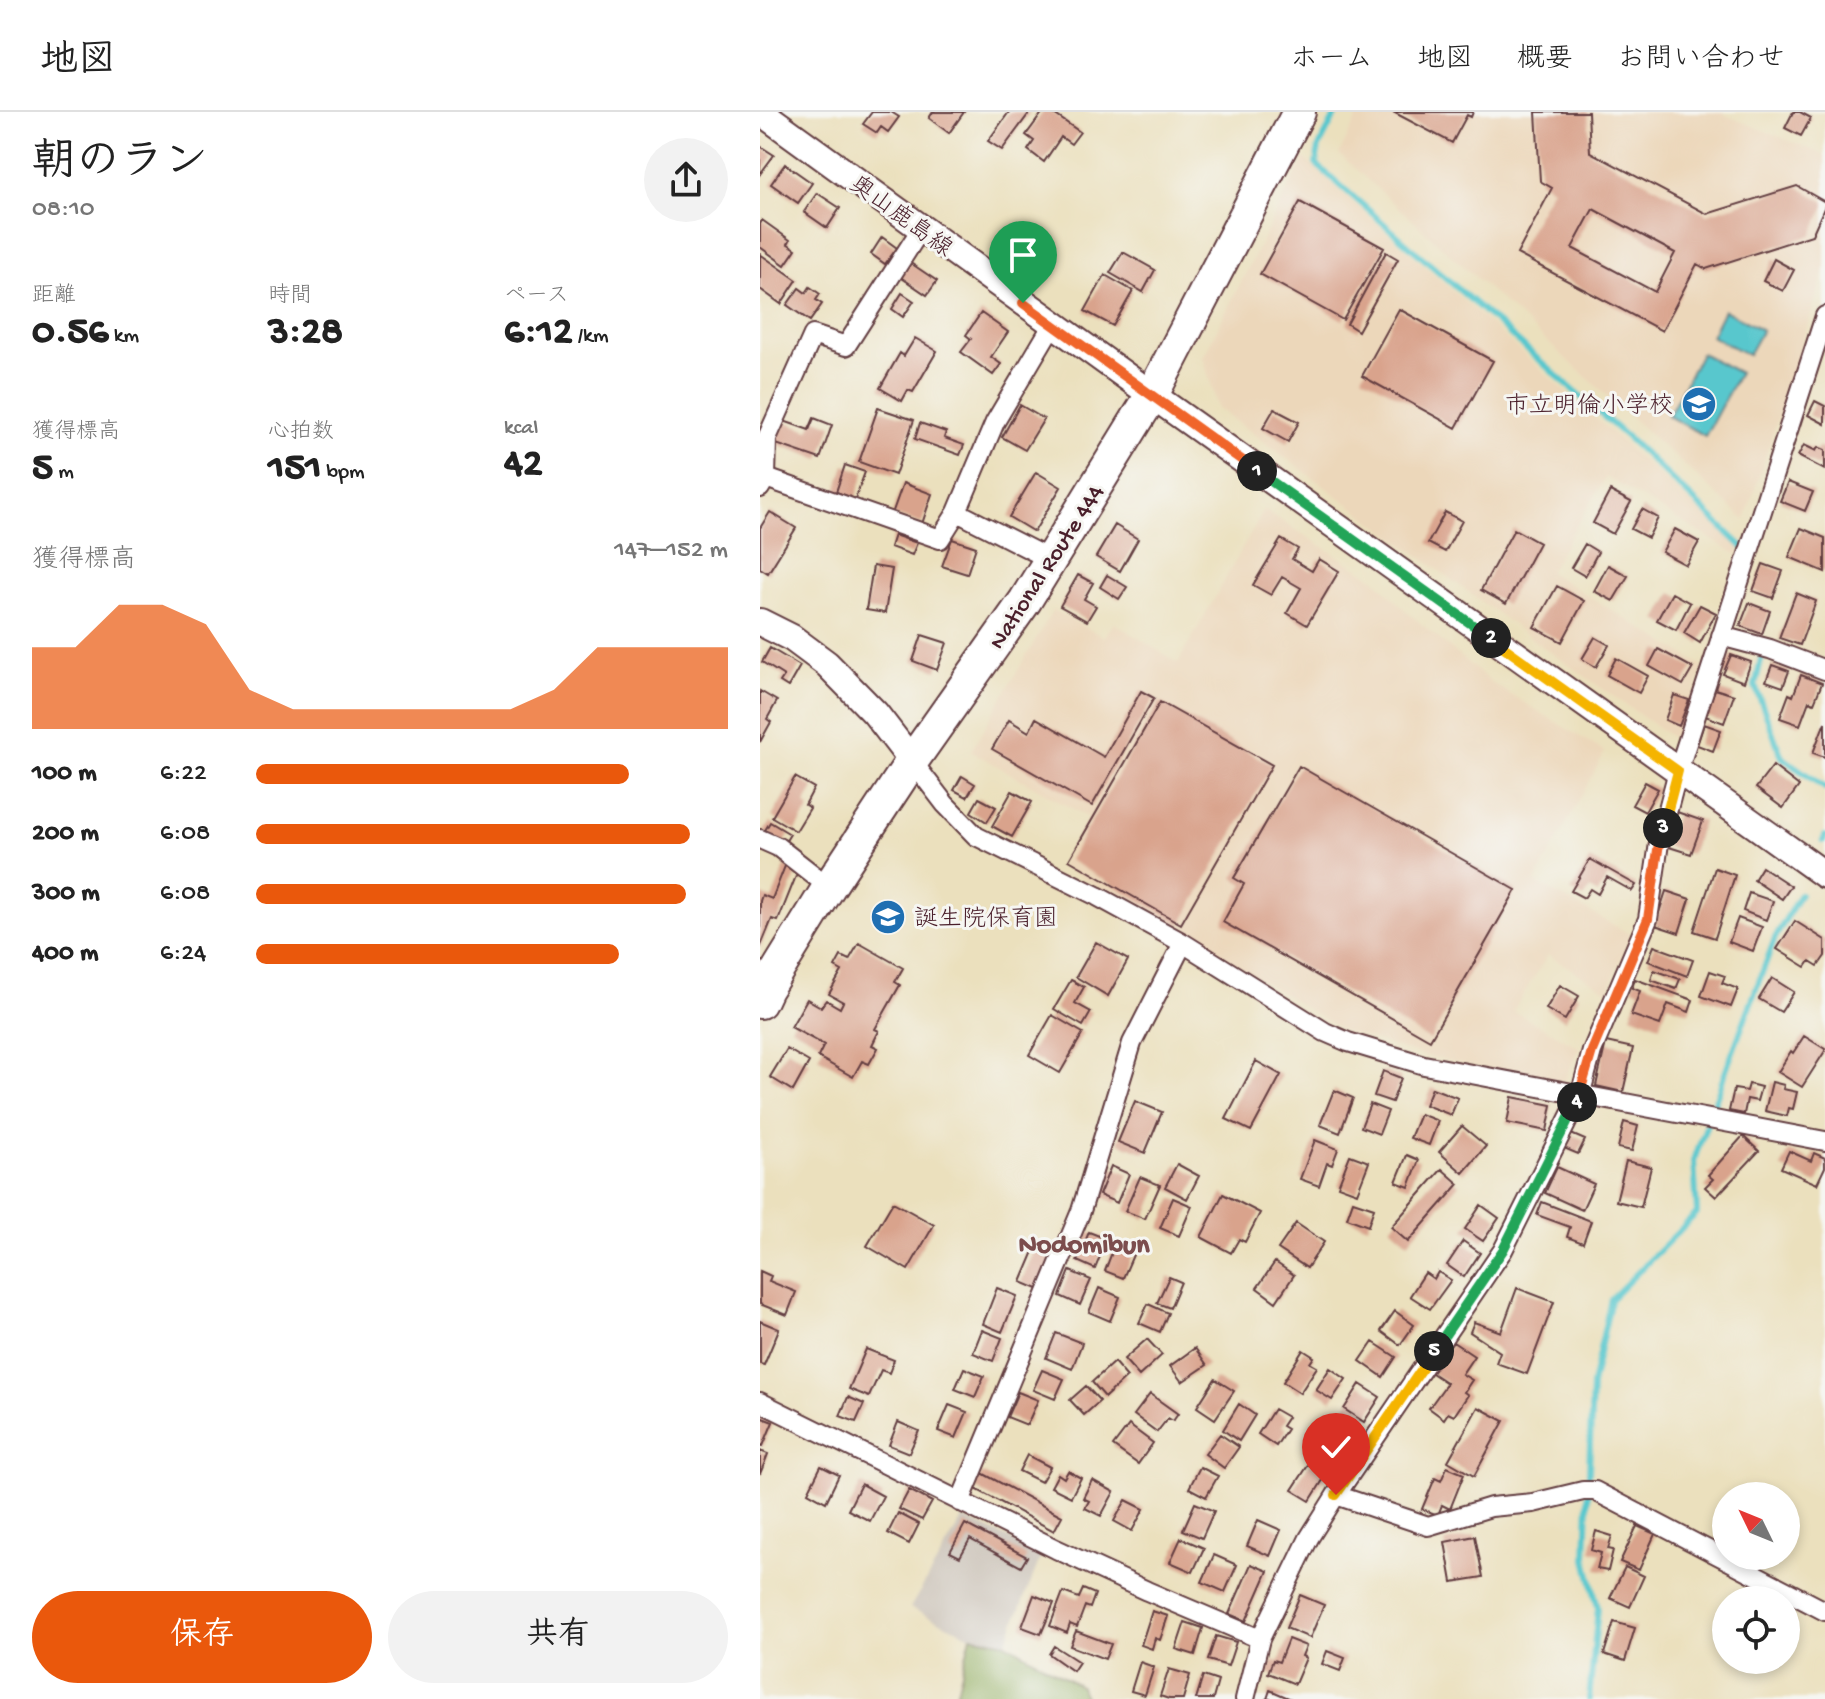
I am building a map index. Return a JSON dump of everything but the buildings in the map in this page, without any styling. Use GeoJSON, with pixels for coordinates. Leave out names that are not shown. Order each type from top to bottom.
{"type":"FeatureCollection","features":[{"type":"Feature","properties":{"kind":"highway","name":"National Route 444"},"geometry":{"type":"LineString","coordinates":[[760,1002],[829,887],[912,761],[1025,601],[1152,395],[1299,112]]}},
{"type":"Feature","properties":{"kind":"main road","name":"奥山鹿島線"},"geometry":{"type":"LineString","coordinates":[[761,112],[1825,875]]}},
{"type":"Feature","properties":{"kind":"main road"},"geometry":{"type":"LineString","coordinates":[[760,622],[792,638],[827,664],[875,713],[912,761]]}},
{"type":"Feature","properties":{"kind":"street"},"geometry":{"type":"LineString","coordinates":[[921,229],[846,346],[813,335],[767,438],[763,483],[940,539],[957,512],[995,422],[1053,324]]}},
{"type":"Feature","properties":{"kind":"street"},"geometry":{"type":"LineString","coordinates":[[1245,1699],[1260,1639],[1309,1538],[1503,1250],[1580,1096],[1592,1051],[1648,919],[1659,843],[1678,771],[1825,316]]}},
{"type":"Feature","properties":{"kind":"street"},"geometry":{"type":"LineString","coordinates":[[957,512],[1051,560]]}},
{"type":"Feature","properties":{"kind":"street"},"geometry":{"type":"LineString","coordinates":[[1721,636],[1763,647],[1825,670]]}},
{"type":"Feature","properties":{"kind":"street"},"geometry":{"type":"LineString","coordinates":[[912,761],[945,804],[976,836],[1183,943],[1325,1032],[1348,1042],[1424,1065],[1825,1141]]}},
{"type":"Feature","properties":{"kind":"street"},"geometry":{"type":"LineString","coordinates":[[760,839],[778,847],[829,887]]}},
{"type":"Feature","properties":{"kind":"street"},"geometry":{"type":"LineString","coordinates":[[960,1502],[1081,1211],[1132,1043],[1183,943]]}},
{"type":"Feature","properties":{"kind":"street"},"geometry":{"type":"LineString","coordinates":[[760,1402],[1108,1573],[1260,1639]]}},
{"type":"Feature","properties":{"kind":"street"},"geometry":{"type":"LineString","coordinates":[[1336,1495],[1428,1526],[1491,1507],[1533,1503],[1589,1491],[1825,1611]]}},
{"type":"Feature","properties":{"kind":"shaded area","name":"市立明倫小学校"},"geometry":{"type":"Polygon","coordinates":[[[1360,112],[1725,112],[1725,115],[1825,155],[1825,270],[1745,520],[1339,154],[1360,112]]]}},
{"type":"Feature","properties":{"kind":"shaded area"},"geometry":{"type":"Polygon","coordinates":[[[1304,158],[1740,547],[1738,555],[1606,477],[1549,572],[1703,666],[1680,743],[1543,647],[1218,408],[1203,357],[1304,158]]]}},
{"type":"Feature","properties":{"kind":"shaded area"},"geometry":{"type":"Polygon","coordinates":[[[1264,510],[1375,579],[1407,612],[1492,683],[1605,752],[1535,882],[1630,934],[1608,991],[1548,955],[1513,1011],[1579,1047],[1563,1084],[1421,1055],[1342,1030],[1179,930],[1060,866],[1087,817],[971,751],[1053,610],[1104,637],[1114,623],[1178,663],[1264,510]]]}},
{"type":"Feature","properties":{"kind":"shaded area"},"geometry":{"type":"Polygon","coordinates":[[[963,1518],[1042,1554],[1006,1643],[971,1636],[910,1608],[963,1518]]]}},
{"type":"Feature","properties":{"kind":"green space"},"geometry":{"type":"Polygon","coordinates":[[[971,1636],[1006,1643],[1080,1686],[1086,1699],[955,1699],[971,1636]]]}},
{"type":"Feature","properties":{"kind":"water"},"geometry":{"type":"Polygon","coordinates":[[[1724,310],[1762,330],[1748,355],[1711,336],[1724,310]]]}},
{"type":"Feature","properties":{"kind":"water"},"geometry":{"type":"Polygon","coordinates":[[[1701,353],[1739,373],[1705,436],[1668,416],[1701,353]]]}},
{"type":"Feature","properties":{"kind":"waterway"},"geometry":{"type":"LineString","coordinates":[[1337,112],[1319,147],[1316,164],[1629,439],[1747,551]]}},
{"type":"Feature","properties":{"kind":"waterway"},"geometry":{"type":"LineString","coordinates":[[1763,651],[1755,686],[1782,757],[1825,788]]}},
{"type":"Feature","properties":{"kind":"waterway"},"geometry":{"type":"LineString","coordinates":[[1823,841],[1825,836]]}},
{"type":"Feature","properties":{"kind":"waterway"},"geometry":{"type":"LineString","coordinates":[[1589,1699],[1598,1608],[1586,1559],[1592,1385],[1611,1299],[1697,1213],[1694,1160],[1775,938],[1800,894]]}},
{"type":"Feature","properties":{"kind":"place","name":"市立明倫小学校"},"geometry":{"type":"Point","coordinates":[1699,404]}},
{"type":"Feature","properties":{"kind":"place","name":"誕生院保育園"},"geometry":{"type":"Point","coordinates":[888,917]}},
{"type":"Feature","properties":{"kind":"district","name":"Nodomibun"},"geometry":{"type":"Point","coordinates":[1084,1242]}},
{"type":"Feature","properties":{"kind":"route"},"geometry":{"type":"LineString","coordinates":[[1023,303],[1678,771],[1659,843],[1648,919],[1592,1051],[1580,1096],[1503,1250],[1336,1495]]}}]}
